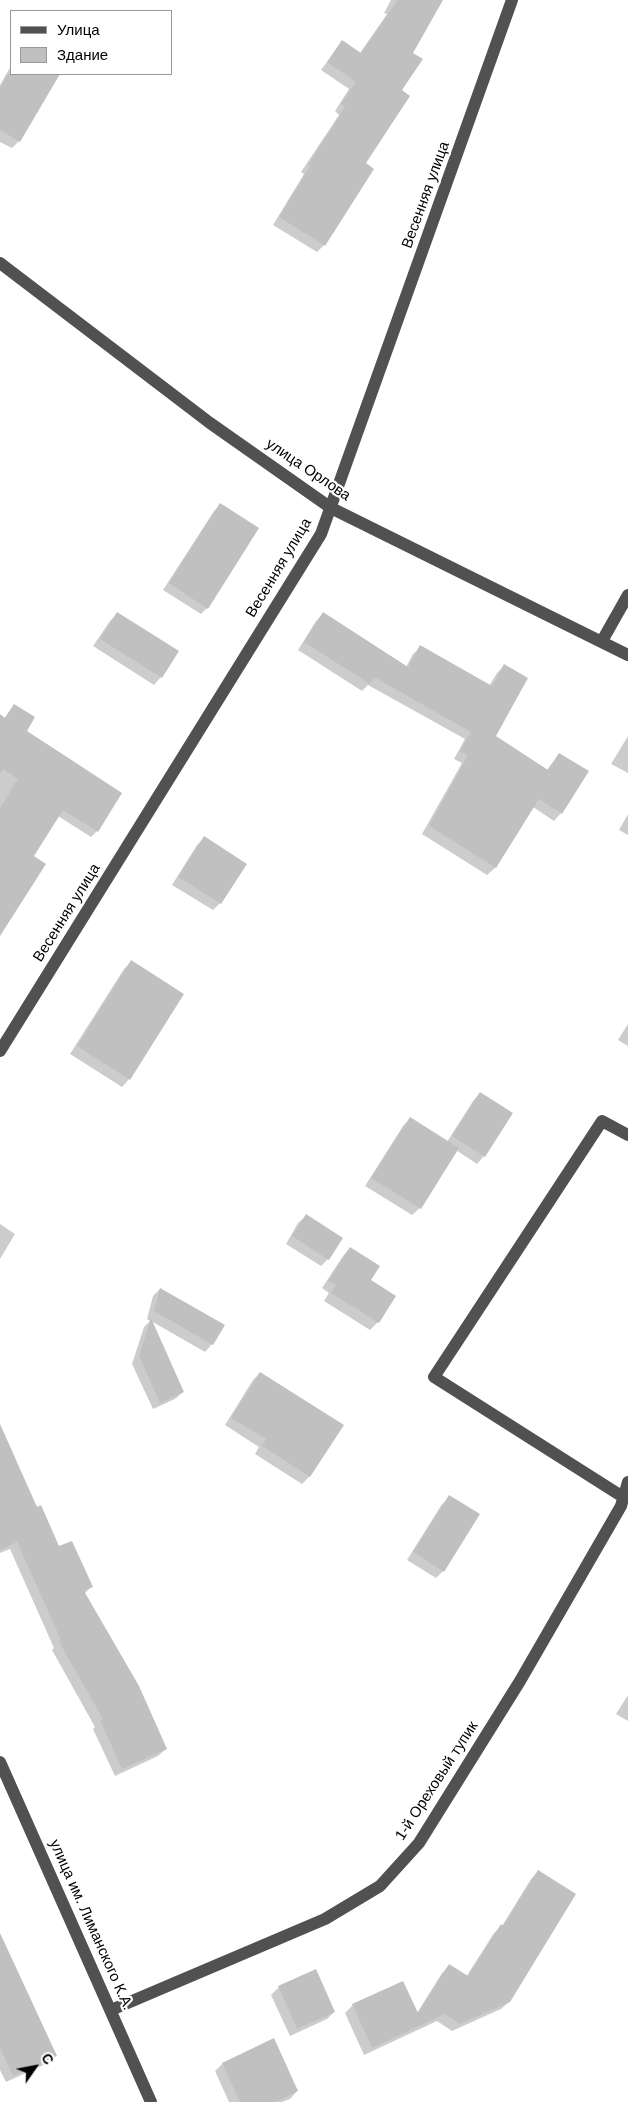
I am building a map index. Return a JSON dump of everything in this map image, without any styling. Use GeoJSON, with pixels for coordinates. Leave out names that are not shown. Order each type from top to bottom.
{"type":"FeatureCollection","features":[{"type":"Feature","properties":{"kind":"street","name":"Весенняя улица"},"geometry":{"type":"LineString","coordinates":[[0,1051],[321,534],[512,0]]}},
{"type":"Feature","properties":{"kind":"street","name":"улица Орлова"},"geometry":{"type":"LineString","coordinates":[[0,264],[210,423],[331,508],[628,655]]}},
{"type":"Feature","properties":{"kind":"street"},"geometry":{"type":"LineString","coordinates":[[602,641],[628,595]]}},
{"type":"Feature","properties":{"kind":"street"},"geometry":{"type":"LineString","coordinates":[[624,1497],[434,1377],[602,1121],[628,1135]]}},
{"type":"Feature","properties":{"kind":"street","name":"1-й Ореховый тупик"},"geometry":{"type":"LineString","coordinates":[[111,2010],[325,1919],[380,1886],[419,1843],[520,1681],[621,1506],[628,1482]]}},
{"type":"Feature","properties":{"kind":"street","name":"улица им. Лиманского К.А."},"geometry":{"type":"LineString","coordinates":[[0,1762],[151,2102]]}},
{"type":"Feature","properties":{"kind":"building"},"geometry":{"type":"Polygon","coordinates":[[[398,0],[443,0],[413,53],[423,59],[402,90],[410,96],[366,163],[374,169],[325,246],[279,217],[310,166],[308,165],[345,107],[341,104],[356,82],[327,62],[342,40],[361,53],[398,0]]]}},
{"type":"Feature","properties":{"kind":"building"},"geometry":{"type":"Polygon","coordinates":[[[8,74],[59,75],[20,142],[0,130],[0,88],[8,74]]]}},
{"type":"Feature","properties":{"kind":"building"},"geometry":{"type":"Polygon","coordinates":[[[220,503],[259,528],[208,609],[169,583],[220,503]]]}},
{"type":"Feature","properties":{"kind":"building"},"geometry":{"type":"Polygon","coordinates":[[[117,612],[179,651],[162,678],[100,639],[117,612]]]}},
{"type":"Feature","properties":{"kind":"building"},"geometry":{"type":"Polygon","coordinates":[[[323,612],[408,667],[420,645],[492,686],[504,664],[528,678],[496,736],[548,770],[559,753],[589,771],[562,814],[539,799],[496,868],[429,826],[468,755],[460,751],[471,732],[374,677],[370,684],[304,642],[323,612]]]}},
{"type":"Feature","properties":{"kind":"building"},"geometry":{"type":"Polygon","coordinates":[[[14,704],[35,717],[27,731],[122,793],[98,832],[63,810],[34,856],[46,864],[0,936],[0,808],[18,779],[3,769],[0,774],[0,714],[5,718],[14,704]]]}},
{"type":"Feature","properties":{"kind":"building"},"geometry":{"type":"Polygon","coordinates":[[[204,836],[247,864],[221,904],[178,877],[204,836]]]}},
{"type":"Feature","properties":{"kind":"building"},"geometry":{"type":"Polygon","coordinates":[[[131,960],[184,994],[130,1080],[77,1046],[131,960]]]}},
{"type":"Feature","properties":{"kind":"building"},"geometry":{"type":"Polygon","coordinates":[[[480,1092],[513,1113],[485,1157],[452,1136],[480,1092]]]}},
{"type":"Feature","properties":{"kind":"building"},"geometry":{"type":"Polygon","coordinates":[[[410,1117],[459,1148],[421,1209],[371,1178],[410,1117]]]}},
{"type":"Feature","properties":{"kind":"building"},"geometry":{"type":"Polygon","coordinates":[[[306,1214],[343,1238],[329,1260],[292,1236],[306,1214]]]}},
{"type":"Feature","properties":{"kind":"building"},"geometry":{"type":"Polygon","coordinates":[[[350,1247],[380,1266],[371,1280],[396,1296],[379,1323],[331,1293],[336,1285],[328,1281],[350,1247]]]}},
{"type":"Feature","properties":{"kind":"building"},"geometry":{"type":"Polygon","coordinates":[[[160,1288],[225,1325],[213,1345],[154,1311],[160,1288]]]}},
{"type":"Feature","properties":{"kind":"building"},"geometry":{"type":"Polygon","coordinates":[[[151,1318],[184,1392],[160,1403],[139,1356],[151,1318]]]}},
{"type":"Feature","properties":{"kind":"building"},"geometry":{"type":"Polygon","coordinates":[[[260,1372],[344,1425],[310,1477],[262,1446],[266,1439],[231,1418],[260,1372]]]}},
{"type":"Feature","properties":{"kind":"building"},"geometry":{"type":"Polygon","coordinates":[[[0,1424],[37,1507],[41,1505],[59,1546],[72,1541],[93,1587],[84,1591],[139,1686],[167,1749],[122,1769],[100,1720],[103,1719],[59,1642],[61,1640],[17,1542],[0,1550],[0,1424]]]}},
{"type":"Feature","properties":{"kind":"building"},"geometry":{"type":"Polygon","coordinates":[[[449,1495],[480,1514],[444,1572],[413,1552],[449,1495]]]}},
{"type":"Feature","properties":{"kind":"building"},"geometry":{"type":"Polygon","coordinates":[[[538,1870],[576,1894],[510,2002],[460,2024],[445,2014],[372,2048],[352,2004],[403,1981],[418,2013],[449,1964],[468,1976],[501,1924],[503,1926],[538,1870]]]}},
{"type":"Feature","properties":{"kind":"building"},"geometry":{"type":"Polygon","coordinates":[[[0,1933],[57,2056],[13,2076],[0,2048],[0,1933]]]}},
{"type":"Feature","properties":{"kind":"building"},"geometry":{"type":"Polygon","coordinates":[[[316,1969],[335,2012],[297,2029],[278,1986],[316,1969]]]}},
{"type":"Feature","properties":{"kind":"building"},"geometry":{"type":"Polygon","coordinates":[[[274,2038],[298,2091],[276,2102],[240,2102],[222,2063],[274,2038]]]}}]}
